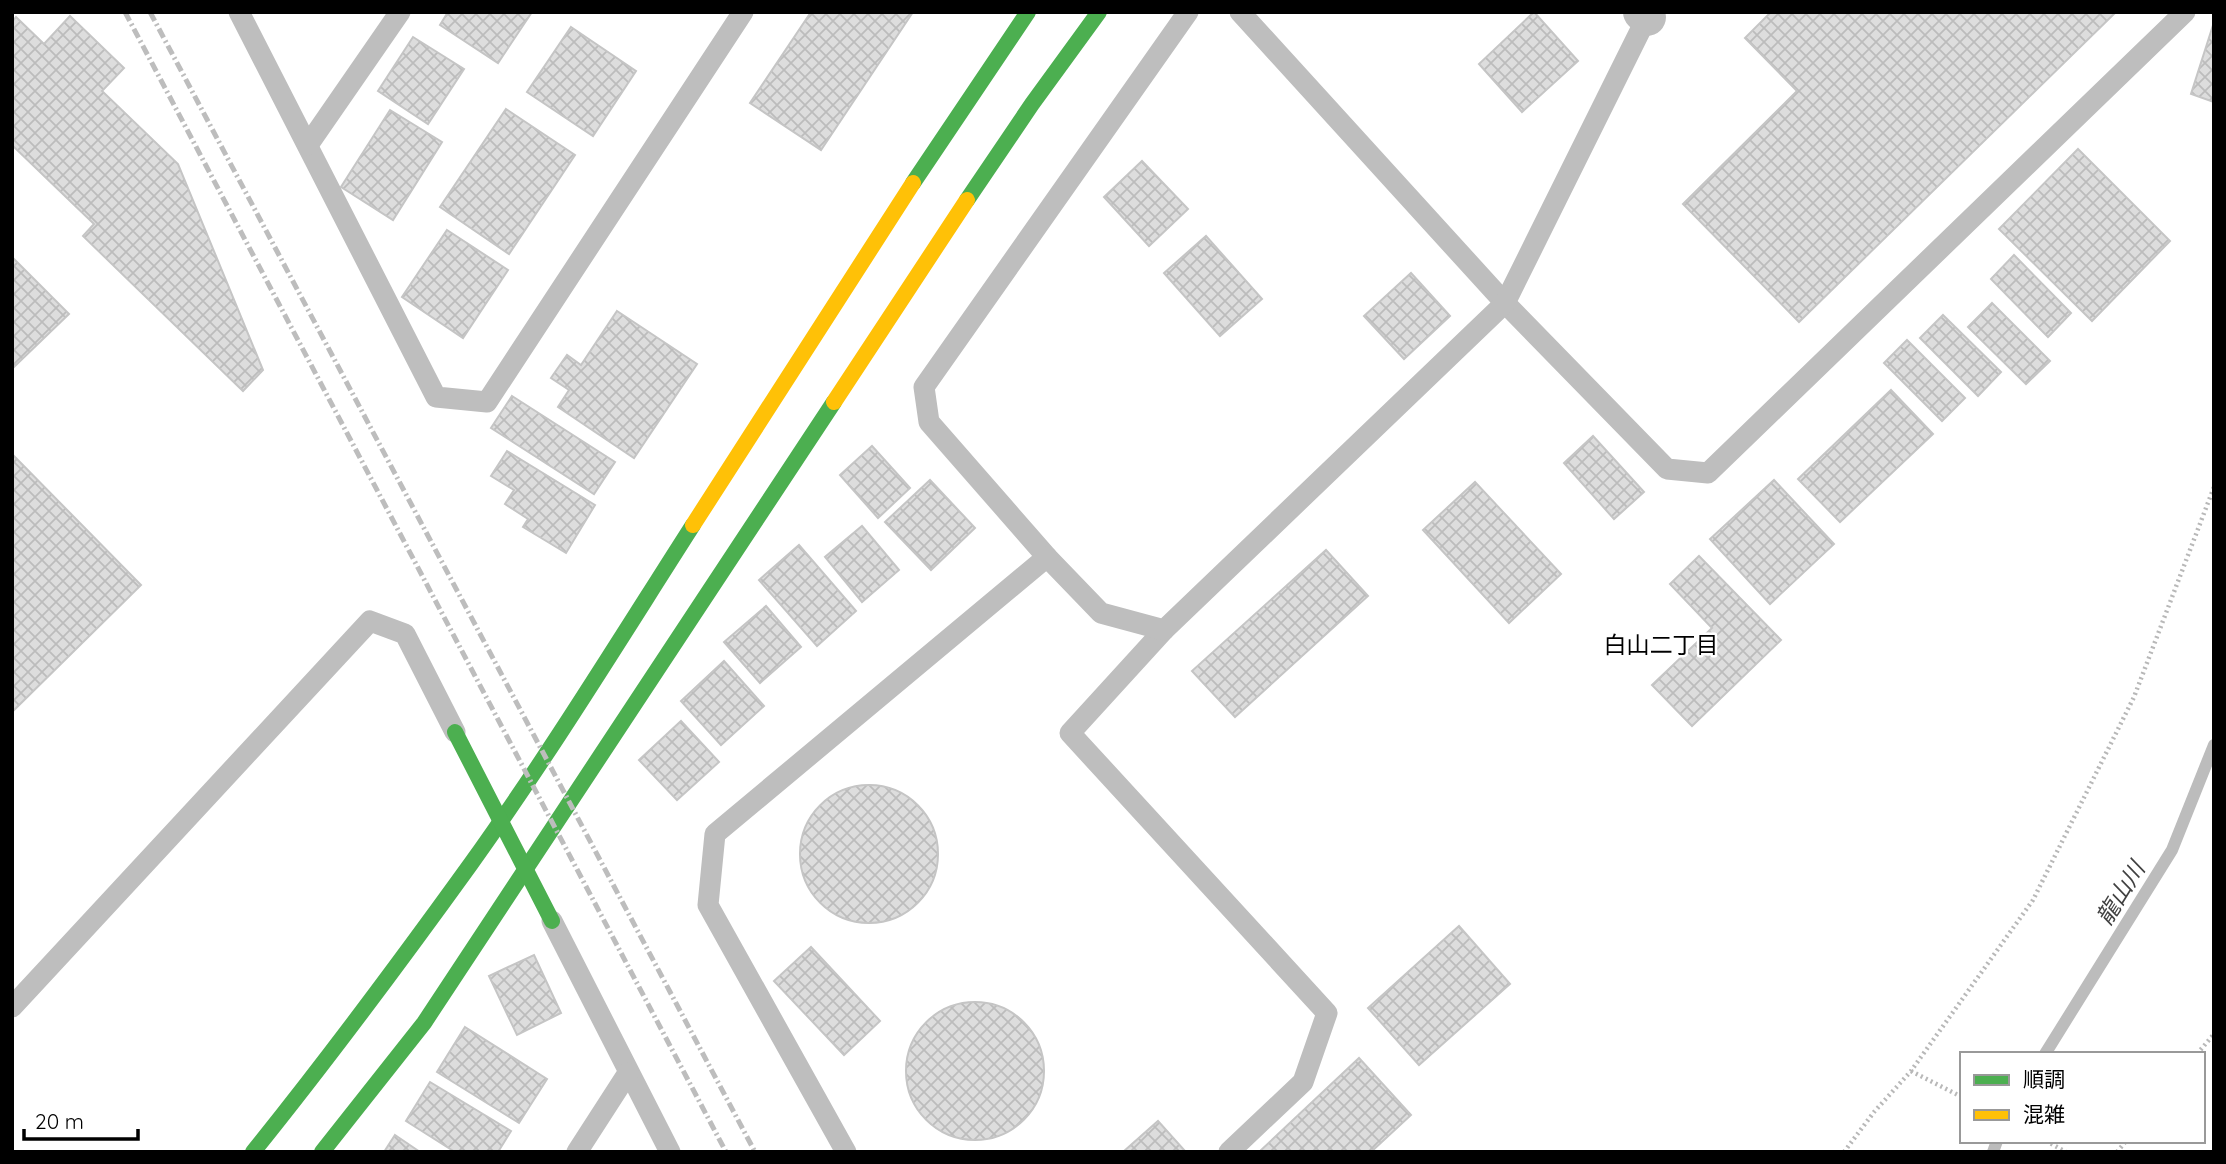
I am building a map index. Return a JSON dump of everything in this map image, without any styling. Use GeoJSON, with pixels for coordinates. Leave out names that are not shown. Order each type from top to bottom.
{"type":"FeatureCollection","features":[{"type":"Feature","properties":{"kind":"street"},"geometry":{"type":"LineString","coordinates":[[253,1152],[479,853],[591,685],[925,165],[1028,12]]}},
{"type":"Feature","properties":{"kind":"street"},"geometry":{"type":"LineString","coordinates":[[322,1152],[424,1023],[949,227],[1098,12]]}},
{"type":"Feature","properties":{"kind":"street"},"geometry":{"type":"LineString","coordinates":[[455,732],[552,921]]}},
{"type":"Feature","properties":{"kind":"lane"},"geometry":{"type":"LineString","coordinates":[[239,12],[436,397],[487,402],[743,12]]}},
{"type":"Feature","properties":{"kind":"lane"},"geometry":{"type":"LineString","coordinates":[[308,145],[400,12]]}},
{"type":"Feature","properties":{"kind":"lane"},"geometry":{"type":"LineString","coordinates":[[1164,630],[1101,613],[1047,557],[929,422],[924,387],[1188,12]]}},
{"type":"Feature","properties":{"kind":"lane"},"geometry":{"type":"LineString","coordinates":[[1240,12],[1506,303],[1667,470],[1708,473],[2185,12]]}},
{"type":"Feature","properties":{"kind":"lane"},"geometry":{"type":"LineString","coordinates":[[1229,1152],[1303,1082],[1327,1013],[1070,733],[1164,630],[1506,303],[1647,14]]}},
{"type":"Feature","properties":{"kind":"lane"},"geometry":{"type":"LineString","coordinates":[[846,1152],[708,905],[715,834],[1047,557]]}},
{"type":"Feature","properties":{"kind":"lane"},"geometry":{"type":"LineString","coordinates":[[14,1002],[370,621],[405,634],[455,732]]}},
{"type":"Feature","properties":{"kind":"lane"},"geometry":{"type":"LineString","coordinates":[[552,921],[670,1152]]}},
{"type":"Feature","properties":{"kind":"lane"},"geometry":{"type":"LineString","coordinates":[[577,1152],[628,1073]]}},
{"type":"Feature","properties":{"kind":"path"},"geometry":{"type":"LineString","coordinates":[[1844,1152],[1874,1112],[1912,1071],[2033,900],[2134,697],[2214,487]]}},
{"type":"Feature","properties":{"kind":"path"},"geometry":{"type":"LineString","coordinates":[[2199,1052],[2214,1034]]}},
{"type":"Feature","properties":{"kind":"path"},"geometry":{"type":"LineString","coordinates":[[1912,1071],[1960,1096]]}},
{"type":"Feature","properties":{"kind":"path"},"geometry":{"type":"LineString","coordinates":[[2050,1143],[2066,1152]]}},
{"type":"Feature","properties":{"kind":"building"},"geometry":{"type":"Polygon","coordinates":[[[448,12],[532,12],[498,63],[440,25],[448,12]]]}},
{"type":"Feature","properties":{"kind":"building"},"geometry":{"type":"Polygon","coordinates":[[[811,12],[913,12],[821,150],[750,103],[811,12]]]}},
{"type":"Feature","properties":{"kind":"building"},"geometry":{"type":"Polygon","coordinates":[[[1534,12],[1578,61],[1522,112],[1479,64],[1534,12]]]}},
{"type":"Feature","properties":{"kind":"building"},"geometry":{"type":"Polygon","coordinates":[[[1771,12],[2116,12],[1799,322],[1683,204],[1797,91],[1745,38],[1771,12]]]}},
{"type":"Feature","properties":{"kind":"building"},"geometry":{"type":"Polygon","coordinates":[[[70,16],[124,68],[102,91],[178,164],[263,370],[243,391],[83,236],[94,224],[12,145],[12,22],[16,17],[44,44],[70,16]]]}},
{"type":"Feature","properties":{"kind":"building"},"geometry":{"type":"Polygon","coordinates":[[[2214,22],[2214,102],[2191,94],[2214,22]]]}},
{"type":"Feature","properties":{"kind":"building"},"geometry":{"type":"Polygon","coordinates":[[[571,27],[636,71],[593,136],[527,92],[571,27]]]}},
{"type":"Feature","properties":{"kind":"building"},"geometry":{"type":"Polygon","coordinates":[[[413,37],[464,69],[428,124],[378,91],[413,37]]]}},
{"type":"Feature","properties":{"kind":"building"},"geometry":{"type":"Polygon","coordinates":[[[506,109],[575,155],[509,254],[440,207],[506,109]]]}},
{"type":"Feature","properties":{"kind":"building"},"geometry":{"type":"Polygon","coordinates":[[[390,110],[442,142],[393,220],[341,187],[390,110]]]}},
{"type":"Feature","properties":{"kind":"building"},"geometry":{"type":"Polygon","coordinates":[[[2078,149],[2170,241],[2092,321],[1999,229],[2078,149]]]}},
{"type":"Feature","properties":{"kind":"building"},"geometry":{"type":"Polygon","coordinates":[[[1142,161],[1188,209],[1149,246],[1104,197],[1142,161]]]}},
{"type":"Feature","properties":{"kind":"building"},"geometry":{"type":"Polygon","coordinates":[[[447,230],[508,270],[463,338],[402,297],[447,230]]]}},
{"type":"Feature","properties":{"kind":"building"},"geometry":{"type":"Polygon","coordinates":[[[1206,236],[1262,299],[1220,336],[1164,273],[1206,236]]]}},
{"type":"Feature","properties":{"kind":"building"},"geometry":{"type":"Polygon","coordinates":[[[2014,255],[2071,313],[2048,337],[1991,279],[2014,255]]]}},
{"type":"Feature","properties":{"kind":"building"},"geometry":{"type":"Polygon","coordinates":[[[12,257],[69,314],[12,369],[12,257]]]}},
{"type":"Feature","properties":{"kind":"building"},"geometry":{"type":"Polygon","coordinates":[[[1411,273],[1450,316],[1404,359],[1364,316],[1411,273]]]}},
{"type":"Feature","properties":{"kind":"building"},"geometry":{"type":"Polygon","coordinates":[[[1992,303],[2050,361],[2026,384],[1968,327],[1992,303]]]}},
{"type":"Feature","properties":{"kind":"building"},"geometry":{"type":"Polygon","coordinates":[[[617,311],[697,364],[634,458],[558,407],[569,390],[551,378],[567,355],[581,365],[617,311]]]}},
{"type":"Feature","properties":{"kind":"building"},"geometry":{"type":"Polygon","coordinates":[[[1943,315],[2001,372],[1978,396],[1920,338],[1943,315]]]}},
{"type":"Feature","properties":{"kind":"building"},"geometry":{"type":"Polygon","coordinates":[[[1907,340],[1965,398],[1942,421],[1884,363],[1907,340]]]}},
{"type":"Feature","properties":{"kind":"building"},"geometry":{"type":"Polygon","coordinates":[[[1891,390],[1933,434],[1840,522],[1798,479],[1891,390]]]}},
{"type":"Feature","properties":{"kind":"building"},"geometry":{"type":"Polygon","coordinates":[[[512,396],[615,462],[594,494],[491,428],[512,396]]]}},
{"type":"Feature","properties":{"kind":"building"},"geometry":{"type":"Polygon","coordinates":[[[1593,436],[1644,492],[1614,519],[1564,463],[1593,436]]]}},
{"type":"Feature","properties":{"kind":"building"},"geometry":{"type":"Polygon","coordinates":[[[872,446],[910,488],[878,518],[840,475],[872,446]]]}},
{"type":"Feature","properties":{"kind":"building"},"geometry":{"type":"Polygon","coordinates":[[[507,451],[595,505],[566,553],[523,527],[528,519],[505,504],[514,490],[491,476],[507,451]]]}},
{"type":"Feature","properties":{"kind":"building"},"geometry":{"type":"Polygon","coordinates":[[[12,454],[141,585],[12,712],[12,454]]]}},
{"type":"Feature","properties":{"kind":"building"},"geometry":{"type":"Polygon","coordinates":[[[930,480],[975,528],[931,570],[885,522],[930,480]]]}},
{"type":"Feature","properties":{"kind":"building"},"geometry":{"type":"Polygon","coordinates":[[[1774,480],[1834,544],[1770,604],[1710,539],[1774,480]]]}},
{"type":"Feature","properties":{"kind":"building"},"geometry":{"type":"Polygon","coordinates":[[[1475,482],[1561,574],[1509,623],[1423,530],[1475,482]]]}},
{"type":"Feature","properties":{"kind":"building"},"geometry":{"type":"Polygon","coordinates":[[[862,526],[899,570],[862,602],[825,557],[862,526]]]}},
{"type":"Feature","properties":{"kind":"building"},"geometry":{"type":"Polygon","coordinates":[[[799,545],[856,611],[817,646],[759,580],[799,545]]]}},
{"type":"Feature","properties":{"kind":"building"},"geometry":{"type":"Polygon","coordinates":[[[1326,550],[1368,596],[1235,717],[1192,671],[1326,550]]]}},
{"type":"Feature","properties":{"kind":"building"},"geometry":{"type":"Polygon","coordinates":[[[1699,556],[1781,640],[1692,726],[1652,685],[1712,628],[1670,584],[1699,556]]]}},
{"type":"Feature","properties":{"kind":"building"},"geometry":{"type":"Polygon","coordinates":[[[766,606],[801,647],[760,683],[724,642],[766,606]]]}},
{"type":"Feature","properties":{"kind":"building"},"geometry":{"type":"Polygon","coordinates":[[[724,661],[764,706],[721,745],[681,701],[724,661]]]}},
{"type":"Feature","properties":{"kind":"building"},"geometry":{"type":"Polygon","coordinates":[[[681,721],[719,762],[677,800],[639,760],[681,721]]]}},
{"type":"Feature","properties":{"kind":"building"},"geometry":{"type":"Polygon","coordinates":[[[869,785],[896,790],[918,805],[933,827],[938,854],[933,881],[918,903],[896,918],[869,923],[842,918],[820,903],[805,881],[800,854],[805,827],[820,805],[842,790],[869,785]]]}},
{"type":"Feature","properties":{"kind":"building"},"geometry":{"type":"Polygon","coordinates":[[[1459,926],[1510,984],[1419,1065],[1368,1008],[1459,926]]]}},
{"type":"Feature","properties":{"kind":"building"},"geometry":{"type":"Polygon","coordinates":[[[811,947],[880,1021],[844,1055],[774,981],[811,947]]]}},
{"type":"Feature","properties":{"kind":"building"},"geometry":{"type":"Polygon","coordinates":[[[534,955],[561,1013],[517,1035],[489,976],[534,955]]]}},
{"type":"Feature","properties":{"kind":"building"},"geometry":{"type":"Polygon","coordinates":[[[975,1002],[1002,1007],[1024,1022],[1039,1044],[1044,1071],[1039,1098],[1024,1120],[1002,1135],[975,1140],[948,1135],[926,1120],[911,1098],[906,1071],[911,1044],[926,1022],[948,1007],[975,1002]]]}},
{"type":"Feature","properties":{"kind":"building"},"geometry":{"type":"Polygon","coordinates":[[[465,1027],[547,1079],[519,1123],[437,1072],[465,1027]]]}},
{"type":"Feature","properties":{"kind":"building"},"geometry":{"type":"Polygon","coordinates":[[[1359,1058],[1411,1115],[1371,1152],[1259,1152],[1359,1058]]]}},
{"type":"Feature","properties":{"kind":"building"},"geometry":{"type":"Polygon","coordinates":[[[430,1082],[511,1131],[498,1152],[455,1152],[406,1121],[430,1082]]]}},
{"type":"Feature","properties":{"kind":"building"},"geometry":{"type":"Polygon","coordinates":[[[1158,1121],[1185,1151],[1123,1152],[1158,1121]]]}},
{"type":"Feature","properties":{"kind":"building"},"geometry":{"type":"Polygon","coordinates":[[[395,1135],[420,1152],[384,1152],[395,1135]]]}},
{"type":"Feature","properties":{"kind":"waterway","name":"龍山川"},"geometry":{"type":"LineString","coordinates":[[2046,1052],[2172,850],[2214,745]]}},
{"type":"Feature","properties":{"kind":"waterway","name":"龍山川"},"geometry":{"type":"LineString","coordinates":[[1993,1152],[1996,1143]]}},
{"type":"Feature","properties":{"kind":"railway"},"geometry":{"type":"LineString","coordinates":[[125,12],[726,1152]]}},
{"type":"Feature","properties":{"kind":"railway"},"geometry":{"type":"LineString","coordinates":[[150,12],[755,1152]]}},
{"type":"Feature","properties":{"kind":"traffic: fast"},"geometry":{"type":"LineString","coordinates":[[913,183],[1028,12]]}},
{"type":"Feature","properties":{"kind":"traffic: fast"},"geometry":{"type":"LineString","coordinates":[[967,200],[1099,12]]}},
{"type":"Feature","properties":{"kind":"traffic: fast"},"geometry":{"type":"LineString","coordinates":[[322,1152],[424,1023],[834,402]]}},
{"type":"Feature","properties":{"kind":"traffic: fast"},"geometry":{"type":"LineString","coordinates":[[253,1152],[363,1010],[528,782],[693,525]]}},
{"type":"Feature","properties":{"kind":"traffic: fast"},"geometry":{"type":"LineString","coordinates":[[455,732],[552,921]]}},
{"type":"Feature","properties":{"kind":"traffic: slow"},"geometry":{"type":"LineString","coordinates":[[693,525],[913,183]]}},
{"type":"Feature","properties":{"kind":"traffic: slow"},"geometry":{"type":"LineString","coordinates":[[834,402],[967,200]]}},
{"type":"Feature","properties":{"kind":"district","name":"白山二丁目"},"geometry":{"type":"Point","coordinates":[1661,644]}}]}
